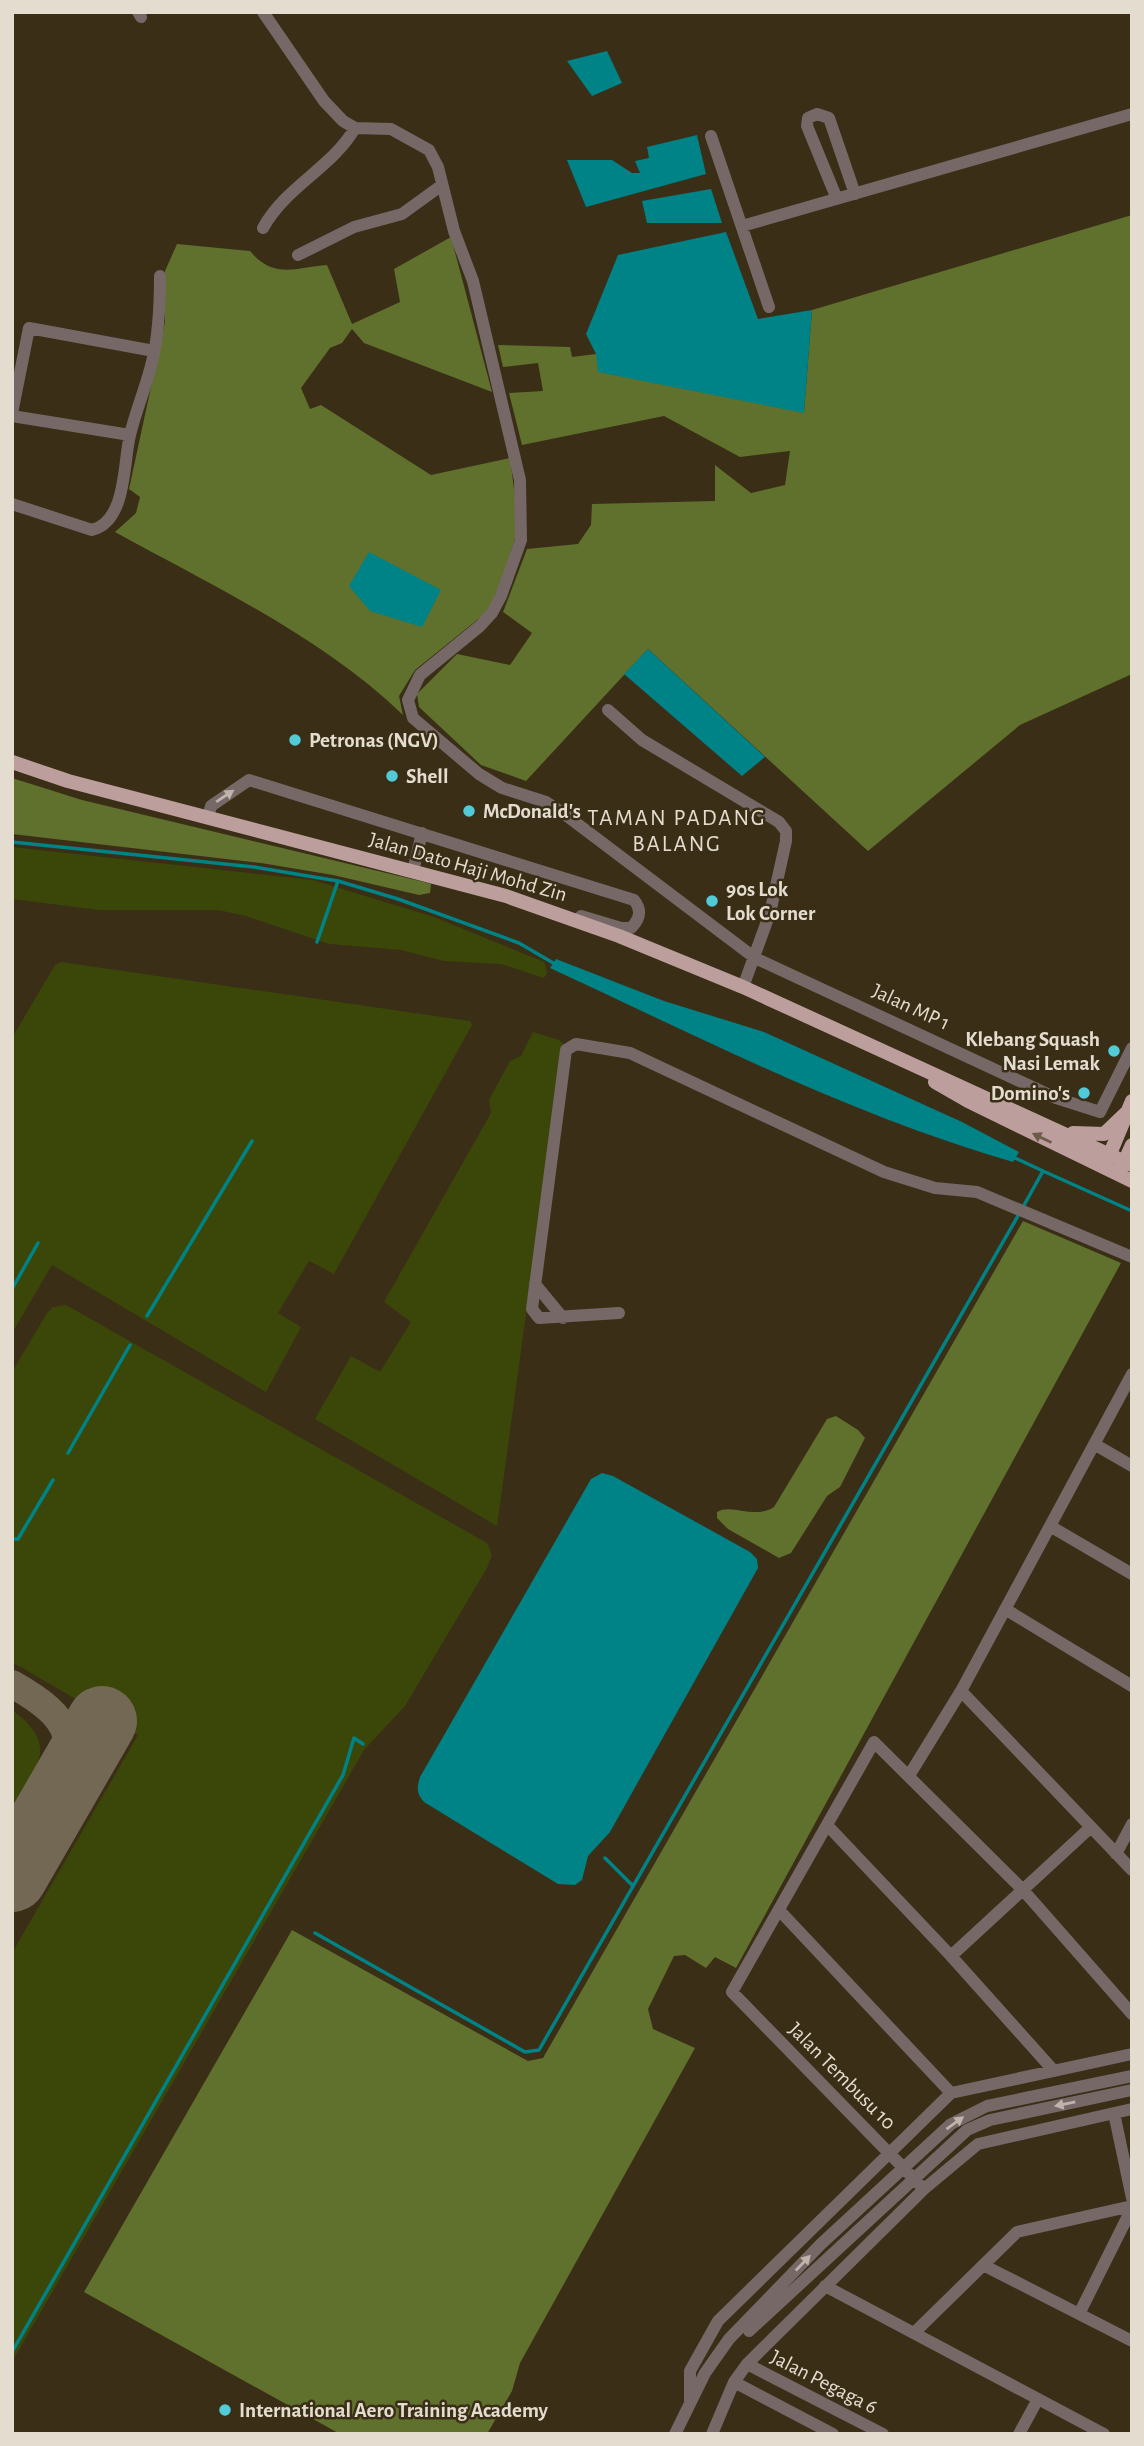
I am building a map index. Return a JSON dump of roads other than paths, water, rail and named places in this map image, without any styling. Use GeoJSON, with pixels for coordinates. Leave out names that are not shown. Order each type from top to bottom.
{"type":"FeatureCollection","features":[{"type":"Feature","properties":{"kind":"main road","name":"Jalan Dato Haji Mohd Zin"},"geometry":{"type":"LineString","coordinates":[[12,762],[68,781],[412,871],[553,912],[743,987],[895,1059]]}},
{"type":"Feature","properties":{"kind":"main road"},"geometry":{"type":"LineString","coordinates":[[895,1059],[972,1089],[1110,1154],[1127,1170]]}},
{"type":"Feature","properties":{"kind":"main road"},"geometry":{"type":"LineString","coordinates":[[895,1059],[968,1101],[1103,1168],[1127,1170]]}},
{"type":"Feature","properties":{"kind":"main road"},"geometry":{"type":"LineString","coordinates":[[1061,1132],[1104,1134],[1129,1107]]}},
{"type":"Feature","properties":{"kind":"main road"},"geometry":{"type":"LineString","coordinates":[[1103,1168],[1129,1107]]}},
{"type":"Feature","properties":{"kind":"main road"},"geometry":{"type":"LineString","coordinates":[[1127,1170],[1132,1145]]}},
{"type":"Feature","properties":{"kind":"street"},"geometry":{"type":"LineString","coordinates":[[263,12],[334,112],[355,128],[391,129],[429,150],[434,159],[454,231],[474,281],[520,480],[521,540],[492,613],[420,675],[411,691],[408,710],[413,718],[479,774],[502,788],[533,798],[564,813],[755,958]]}},
{"type":"Feature","properties":{"kind":"street"},"geometry":{"type":"LineString","coordinates":[[836,199],[807,126],[808,118],[817,114],[829,118],[855,194]]}},
{"type":"Feature","properties":{"kind":"street"},"geometry":{"type":"LineString","coordinates":[[742,226],[1132,114]]}},
{"type":"Feature","properties":{"kind":"street"},"geometry":{"type":"LineString","coordinates":[[263,228],[284,198],[340,151],[355,128]]}},
{"type":"Feature","properties":{"kind":"street"},"geometry":{"type":"LineString","coordinates":[[711,136],[769,307]]}},
{"type":"Feature","properties":{"kind":"street"},"geometry":{"type":"LineString","coordinates":[[298,256],[354,227],[402,214],[442,185]]}},
{"type":"Feature","properties":{"kind":"street"},"geometry":{"type":"LineString","coordinates":[[12,504],[84,529],[99,528],[110,517],[118,498],[130,435],[154,351],[160,319],[160,276]]}},
{"type":"Feature","properties":{"kind":"street"},"geometry":{"type":"LineString","coordinates":[[130,435],[12,415],[29,328],[154,351]]}},
{"type":"Feature","properties":{"kind":"street"},"geometry":{"type":"LineString","coordinates":[[608,710],[642,740],[779,822],[786,831],[770,913],[743,987]]}},
{"type":"Feature","properties":{"kind":"street"},"geometry":{"type":"LineString","coordinates":[[208,817],[214,803],[249,780],[634,900],[640,912],[638,921],[631,928],[621,928],[575,914],[553,912]]}},
{"type":"Feature","properties":{"kind":"street"},"geometry":{"type":"LineString","coordinates":[[412,871],[422,833]]}},
{"type":"Feature","properties":{"kind":"street","name":"Jalan MP 1"},"geometry":{"type":"LineString","coordinates":[[755,958],[1056,1098],[1098,1113],[1132,1048]]}},
{"type":"Feature","properties":{"kind":"street"},"geometry":{"type":"LineString","coordinates":[[619,1313],[563,1318],[534,1315],[532,1309],[566,1051],[576,1044],[630,1053],[884,1172],[935,1188],[976,1192],[1132,1257]]}},
{"type":"Feature","properties":{"kind":"street"},"geometry":{"type":"LineString","coordinates":[[535,1284],[563,1318]]}},
{"type":"Feature","properties":{"kind":"street"},"geometry":{"type":"LineString","coordinates":[[910,1774],[961,1691],[1132,1374]]}},
{"type":"Feature","properties":{"kind":"street"},"geometry":{"type":"LineString","coordinates":[[1094,1444],[1132,1466]]}},
{"type":"Feature","properties":{"kind":"street"},"geometry":{"type":"LineString","coordinates":[[1050,1526],[1132,1574]]}},
{"type":"Feature","properties":{"kind":"street"},"geometry":{"type":"LineString","coordinates":[[1005,1609],[1132,1686]]}},
{"type":"Feature","properties":{"kind":"street"},"geometry":{"type":"LineString","coordinates":[[961,1691],[1132,1870]]}},
{"type":"Feature","properties":{"kind":"street"},"geometry":{"type":"LineString","coordinates":[[951,2093],[779,1910],[874,1742],[910,1774],[1023,1890],[1132,2014]]}},
{"type":"Feature","properties":{"kind":"street"},"geometry":{"type":"LineString","coordinates":[[1116,1854],[1132,1824]]}},
{"type":"Feature","properties":{"kind":"street"},"geometry":{"type":"LineString","coordinates":[[827,1825],[951,1956],[1054,2071]]}},
{"type":"Feature","properties":{"kind":"street"},"geometry":{"type":"LineString","coordinates":[[951,1956],[1091,1828]]}},
{"type":"Feature","properties":{"kind":"street","name":"Jalan Tembusu 10"},"geometry":{"type":"LineString","coordinates":[[779,1910],[732,1992],[924,2189]]}},
{"type":"Feature","properties":{"kind":"street"},"geometry":{"type":"LineString","coordinates":[[690,2405],[690,2371],[718,2320],[951,2093],[1132,2054]]}},
{"type":"Feature","properties":{"kind":"street"},"geometry":{"type":"LineString","coordinates":[[908,2173],[951,2124],[973,2111],[1132,2076]]}},
{"type":"Feature","properties":{"kind":"street"},"geometry":{"type":"LineString","coordinates":[[684,2434],[719,2365],[821,2244],[908,2173],[978,2124],[1132,2090]]}},
{"type":"Feature","properties":{"kind":"street"},"geometry":{"type":"LineString","coordinates":[[712,2434],[734,2382],[747,2364],[924,2189],[978,2144],[1132,2109]]}},
{"type":"Feature","properties":{"kind":"street"},"geometry":{"type":"LineString","coordinates":[[1114,2113],[1132,2198]]}},
{"type":"Feature","properties":{"kind":"street"},"geometry":{"type":"LineString","coordinates":[[914,2333],[1017,2232],[1132,2207]]}},
{"type":"Feature","properties":{"kind":"street"},"geometry":{"type":"LineString","coordinates":[[1079,2314],[1132,2207]]}},
{"type":"Feature","properties":{"kind":"street"},"geometry":{"type":"LineString","coordinates":[[983,2265],[1132,2341]]}},
{"type":"Feature","properties":{"kind":"street"},"geometry":{"type":"LineString","coordinates":[[825,2286],[1103,2434]]}},
{"type":"Feature","properties":{"kind":"street"},"geometry":{"type":"LineString","coordinates":[[753,2287],[769,2305]]}},
{"type":"Feature","properties":{"kind":"street"},"geometry":{"type":"LineString","coordinates":[[675,2434],[705,2373],[729,2339],[769,2305]]}},
{"type":"Feature","properties":{"kind":"street","name":"Jalan Pegaga 6"},"geometry":{"type":"LineString","coordinates":[[747,2364],[883,2434]]}},
{"type":"Feature","properties":{"kind":"street"},"geometry":{"type":"LineString","coordinates":[[734,2382],[833,2434]]}},
{"type":"Feature","properties":{"kind":"street"},"geometry":{"type":"LineString","coordinates":[[1019,2434],[1038,2399]]}},
{"type":"Feature","properties":{"kind":"water"},"geometry":{"type":"Polygon","coordinates":[[[607,51],[622,83],[592,96],[567,61],[607,51]]]}},
{"type":"Feature","properties":{"kind":"water"},"geometry":{"type":"Polygon","coordinates":[[[697,135],[706,174],[586,207],[567,160],[612,160],[632,173],[640,173],[635,161],[649,158],[647,147],[697,135]]]}},
{"type":"Feature","properties":{"kind":"water"},"geometry":{"type":"Polygon","coordinates":[[[711,189],[722,223],[647,223],[642,201],[711,189]]]}},
{"type":"Feature","properties":{"kind":"water"},"geometry":{"type":"Polygon","coordinates":[[[726,232],[758,319],[812,310],[804,413],[598,372],[596,354],[586,334],[618,255],[726,232]]]}},
{"type":"Feature","properties":{"kind":"water"},"geometry":{"type":"Polygon","coordinates":[[[369,552],[441,590],[422,627],[370,611],[349,586],[369,552]]]}},
{"type":"Feature","properties":{"kind":"water"},"geometry":{"type":"Polygon","coordinates":[[[648,649],[765,757],[742,776],[624,674],[648,649]]]}},
{"type":"Feature","properties":{"kind":"water"},"geometry":{"type":"Polygon","coordinates":[[[556,959],[664,1001],[764,1032],[962,1122],[1019,1152],[1013,1162],[894,1122],[836,1099],[550,968],[556,959]]]}},
{"type":"Feature","properties":{"kind":"water"},"geometry":{"type":"Polygon","coordinates":[[[602,1473],[613,1476],[750,1552],[757,1559],[758,1568],[610,1832],[588,1856],[582,1880],[575,1885],[558,1884],[424,1802],[418,1793],[418,1787],[420,1777],[591,1479],[602,1473]]]}},
{"type":"Feature","properties":{"kind":"waterway"},"geometry":{"type":"LineString","coordinates":[[12,842],[254,867],[338,881],[398,899],[519,943],[555,964]]}},
{"type":"Feature","properties":{"kind":"waterway"},"geometry":{"type":"LineString","coordinates":[[317,942],[338,881]]}},
{"type":"Feature","properties":{"kind":"waterway"},"geometry":{"type":"LineString","coordinates":[[147,1316],[252,1141]]}},
{"type":"Feature","properties":{"kind":"waterway"},"geometry":{"type":"LineString","coordinates":[[1013,1157],[1043,1171]]}},
{"type":"Feature","properties":{"kind":"waterway"},"geometry":{"type":"LineString","coordinates":[[1023,1207],[1043,1171],[1132,1211]]}},
{"type":"Feature","properties":{"kind":"waterway"},"geometry":{"type":"LineString","coordinates":[[315,1933],[525,2052],[539,2050],[1019,1214]]}},
{"type":"Feature","properties":{"kind":"waterway"},"geometry":{"type":"LineString","coordinates":[[12,1289],[38,1243]]}},
{"type":"Feature","properties":{"kind":"waterway"},"geometry":{"type":"LineString","coordinates":[[68,1453],[130,1345]]}},
{"type":"Feature","properties":{"kind":"waterway"},"geometry":{"type":"LineString","coordinates":[[12,1539],[18,1539],[53,1480]]}},
{"type":"Feature","properties":{"kind":"waterway"},"geometry":{"type":"LineString","coordinates":[[12,2352],[343,1775],[354,1738],[363,1744]]}},
{"type":"Feature","properties":{"kind":"waterway"},"geometry":{"type":"LineString","coordinates":[[605,1858],[633,1886]]}},
{"type":"Feature","properties":{"kind":"place","name":"Petronas (NGV)"},"geometry":{"type":"Point","coordinates":[295,740]}},
{"type":"Feature","properties":{"kind":"place","name":"Shell"},"geometry":{"type":"Point","coordinates":[392,776]}},
{"type":"Feature","properties":{"kind":"place","name":"McDonald's"},"geometry":{"type":"Point","coordinates":[469,811]}},
{"type":"Feature","properties":{"kind":"place","name":"90s Lok Lok Corner"},"geometry":{"type":"Point","coordinates":[712,901]}},
{"type":"Feature","properties":{"kind":"place","name":"Klebang Squash Nasi Lemak"},"geometry":{"type":"Point","coordinates":[1114,1051]}},
{"type":"Feature","properties":{"kind":"place","name":"Domino's"},"geometry":{"type":"Point","coordinates":[1084,1093]}},
{"type":"Feature","properties":{"kind":"place","name":"International Aero Training Academy"},"geometry":{"type":"Point","coordinates":[225,2410]}},
{"type":"Feature","properties":{"kind":"district","name":"TAMAN PADANG BALANG"},"geometry":{"type":"Point","coordinates":[677,831]}}]}
